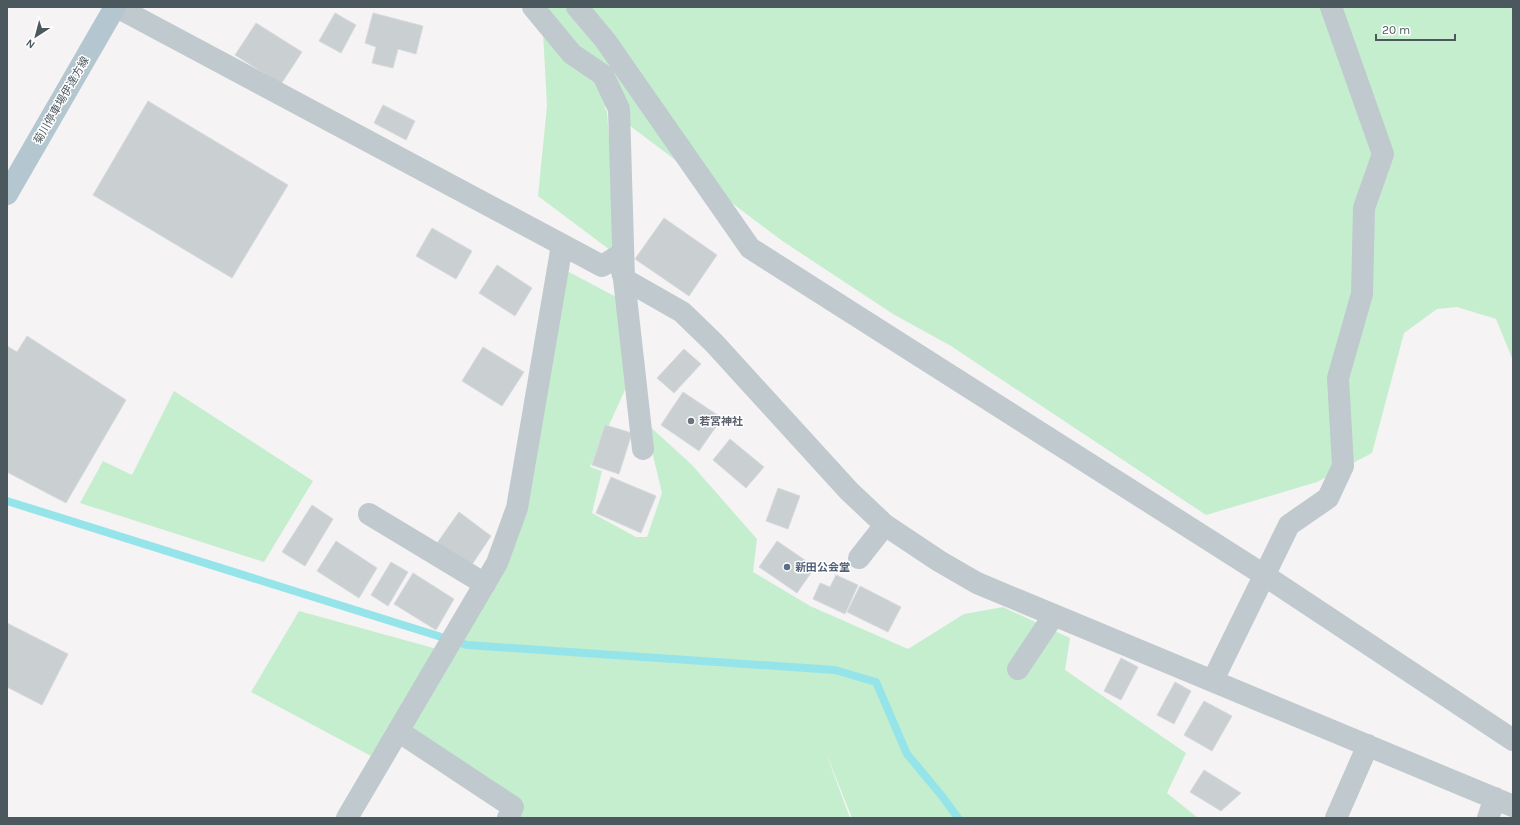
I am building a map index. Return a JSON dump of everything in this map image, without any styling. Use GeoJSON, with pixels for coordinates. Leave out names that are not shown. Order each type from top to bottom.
{"type":"FeatureCollection","features":[{"type":"Feature","properties":{"kind":"main road","name":"菊川停車場伊達方線"},"geometry":{"type":"LineString","coordinates":[[7,194],[116,7]]}},
{"type":"Feature","properties":{"kind":"street"},"geometry":{"type":"LineString","coordinates":[[116,7],[602,266],[618,256],[624,279],[682,312],[714,343],[849,491],[885,525],[977,583],[1213,680],[1368,746],[1499,807]]}},
{"type":"Feature","properties":{"kind":"street"},"geometry":{"type":"LineString","coordinates":[[533,7],[572,54],[603,75],[619,109],[624,279],[643,449]]}},
{"type":"Feature","properties":{"kind":"street"},"geometry":{"type":"LineString","coordinates":[[577,7],[605,40],[750,248],[1264,575],[1513,740]]}},
{"type":"Feature","properties":{"kind":"street"},"geometry":{"type":"LineString","coordinates":[[1213,680],[1289,525],[1328,498],[1343,466],[1338,378],[1362,294],[1364,208],[1383,154],[1331,7]]}},
{"type":"Feature","properties":{"kind":"street"},"geometry":{"type":"LineString","coordinates":[[347,818],[497,563],[517,508],[562,245]]}},
{"type":"Feature","properties":{"kind":"street"},"geometry":{"type":"LineString","coordinates":[[369,514],[485,584]]}},
{"type":"Feature","properties":{"kind":"street"},"geometry":{"type":"LineString","coordinates":[[859,558],[885,525]]}},
{"type":"Feature","properties":{"kind":"street"},"geometry":{"type":"LineString","coordinates":[[1018,669],[1054,615]]}},
{"type":"Feature","properties":{"kind":"street"},"geometry":{"type":"LineString","coordinates":[[398,731],[513,807],[508,818]]}},
{"type":"Feature","properties":{"kind":"street"},"geometry":{"type":"LineString","coordinates":[[1336,818],[1368,746]]}},
{"type":"Feature","properties":{"kind":"green space"},"geometry":{"type":"Polygon","coordinates":[[[525,7],[1513,7],[1513,375],[1512,358],[1496,319],[1457,307],[1437,309],[1404,333],[1372,453],[1317,482],[1206,515],[951,346],[893,314],[781,240],[604,106],[607,112],[618,256],[538,196],[547,106],[543,32],[525,7]]]}},
{"type":"Feature","properties":{"kind":"green space"},"geometry":{"type":"Polygon","coordinates":[[[567,271],[618,298],[629,381],[590,467],[602,471],[592,513],[636,537],[647,537],[662,493],[645,422],[692,465],[757,539],[753,572],[810,606],[908,649],[964,614],[1003,607],[1070,638],[1065,670],[1186,753],[1167,793],[1198,818],[852,818],[824,748],[850,818],[508,818],[401,733],[497,563],[567,271]]]}},
{"type":"Feature","properties":{"kind":"green space"},"geometry":{"type":"Polygon","coordinates":[[[174,391],[313,481],[264,562],[80,503],[103,461],[132,475],[174,391]]]}},
{"type":"Feature","properties":{"kind":"green space"},"geometry":{"type":"Polygon","coordinates":[[[299,611],[437,649],[371,756],[251,692],[299,611]]]}},
{"type":"Feature","properties":{"kind":"building"},"geometry":{"type":"Polygon","coordinates":[[[335,13],[356,25],[341,53],[319,41],[335,13]]]}},
{"type":"Feature","properties":{"kind":"building"},"geometry":{"type":"Polygon","coordinates":[[[373,13],[423,26],[416,54],[398,49],[393,68],[372,63],[376,47],[365,43],[373,13]]]}},
{"type":"Feature","properties":{"kind":"building"},"geometry":{"type":"Polygon","coordinates":[[[256,23],[302,52],[281,84],[235,55],[256,23]]]}},
{"type":"Feature","properties":{"kind":"building"},"geometry":{"type":"Polygon","coordinates":[[[148,101],[288,185],[232,278],[93,195],[148,101]]]}},
{"type":"Feature","properties":{"kind":"building"},"geometry":{"type":"Polygon","coordinates":[[[383,105],[415,121],[406,140],[374,123],[383,105]]]}},
{"type":"Feature","properties":{"kind":"building"},"geometry":{"type":"Polygon","coordinates":[[[664,218],[717,255],[689,296],[635,259],[664,218]]]}},
{"type":"Feature","properties":{"kind":"building"},"geometry":{"type":"Polygon","coordinates":[[[432,228],[472,251],[456,279],[416,256],[432,228]]]}},
{"type":"Feature","properties":{"kind":"building"},"geometry":{"type":"Polygon","coordinates":[[[497,265],[532,288],[515,316],[479,293],[497,265]]]}},
{"type":"Feature","properties":{"kind":"building"},"geometry":{"type":"Polygon","coordinates":[[[27,336],[126,400],[66,503],[7,472],[7,346],[17,352],[27,336]]]}},
{"type":"Feature","properties":{"kind":"building"},"geometry":{"type":"Polygon","coordinates":[[[483,347],[524,372],[502,406],[462,381],[483,347]]]}},
{"type":"Feature","properties":{"kind":"building"},"geometry":{"type":"Polygon","coordinates":[[[684,349],[701,364],[674,393],[657,378],[684,349]]]}},
{"type":"Feature","properties":{"kind":"building","name":"若宮神社"},"geometry":{"type":"Polygon","coordinates":[[[683,392],[722,418],[699,451],[661,425],[683,392]]]}},
{"type":"Feature","properties":{"kind":"building"},"geometry":{"type":"Polygon","coordinates":[[[605,425],[632,433],[619,474],[592,465],[605,425]]]}},
{"type":"Feature","properties":{"kind":"building"},"geometry":{"type":"Polygon","coordinates":[[[730,439],[764,467],[746,488],[713,460],[730,439]]]}},
{"type":"Feature","properties":{"kind":"building"},"geometry":{"type":"Polygon","coordinates":[[[611,477],[656,496],[641,533],[596,513],[611,477]]]}},
{"type":"Feature","properties":{"kind":"building"},"geometry":{"type":"Polygon","coordinates":[[[778,488],[800,496],[788,529],[766,521],[778,488]]]}},
{"type":"Feature","properties":{"kind":"building"},"geometry":{"type":"Polygon","coordinates":[[[312,505],[333,519],[305,566],[282,552],[312,505]]]}},
{"type":"Feature","properties":{"kind":"building"},"geometry":{"type":"Polygon","coordinates":[[[459,512],[491,536],[471,566],[437,543],[459,512]]]}},
{"type":"Feature","properties":{"kind":"building"},"geometry":{"type":"Polygon","coordinates":[[[336,541],[377,568],[359,598],[317,571],[336,541]]]}},
{"type":"Feature","properties":{"kind":"building","name":"新田公会堂"},"geometry":{"type":"Polygon","coordinates":[[[777,541],[815,567],[797,593],[759,567],[777,541]]]}},
{"type":"Feature","properties":{"kind":"building"},"geometry":{"type":"Polygon","coordinates":[[[391,562],[408,572],[388,606],[371,595],[391,562]]]}},
{"type":"Feature","properties":{"kind":"building"},"geometry":{"type":"Polygon","coordinates":[[[413,573],[454,599],[436,630],[394,604],[413,573]]]}},
{"type":"Feature","properties":{"kind":"building"},"geometry":{"type":"Polygon","coordinates":[[[836,575],[858,585],[845,614],[813,599],[820,583],[830,587],[836,575]]]}},
{"type":"Feature","properties":{"kind":"building"},"geometry":{"type":"Polygon","coordinates":[[[860,586],[901,607],[888,632],[847,612],[860,586]]]}},
{"type":"Feature","properties":{"kind":"building"},"geometry":{"type":"Polygon","coordinates":[[[7,623],[68,654],[42,705],[7,687],[7,623]]]}},
{"type":"Feature","properties":{"kind":"building"},"geometry":{"type":"Polygon","coordinates":[[[1121,658],[1138,667],[1121,700],[1104,691],[1121,658]]]}},
{"type":"Feature","properties":{"kind":"building"},"geometry":{"type":"Polygon","coordinates":[[[1175,682],[1191,691],[1174,724],[1157,715],[1175,682]]]}},
{"type":"Feature","properties":{"kind":"building"},"geometry":{"type":"Polygon","coordinates":[[[1204,701],[1232,716],[1212,751],[1184,735],[1204,701]]]}},
{"type":"Feature","properties":{"kind":"building"},"geometry":{"type":"Polygon","coordinates":[[[1204,770],[1241,793],[1221,811],[1190,792],[1204,770]]]}},
{"type":"Feature","properties":{"kind":"waterway"},"geometry":{"type":"LineString","coordinates":[[7,501],[467,645],[835,670],[876,682],[907,754],[958,818]]}},
{"type":"Feature","properties":{"kind":"place","name":"若宮神社"},"geometry":{"type":"Point","coordinates":[691,421]}},
{"type":"Feature","properties":{"kind":"place","name":"新田公会堂"},"geometry":{"type":"Point","coordinates":[787,567]}}]}
